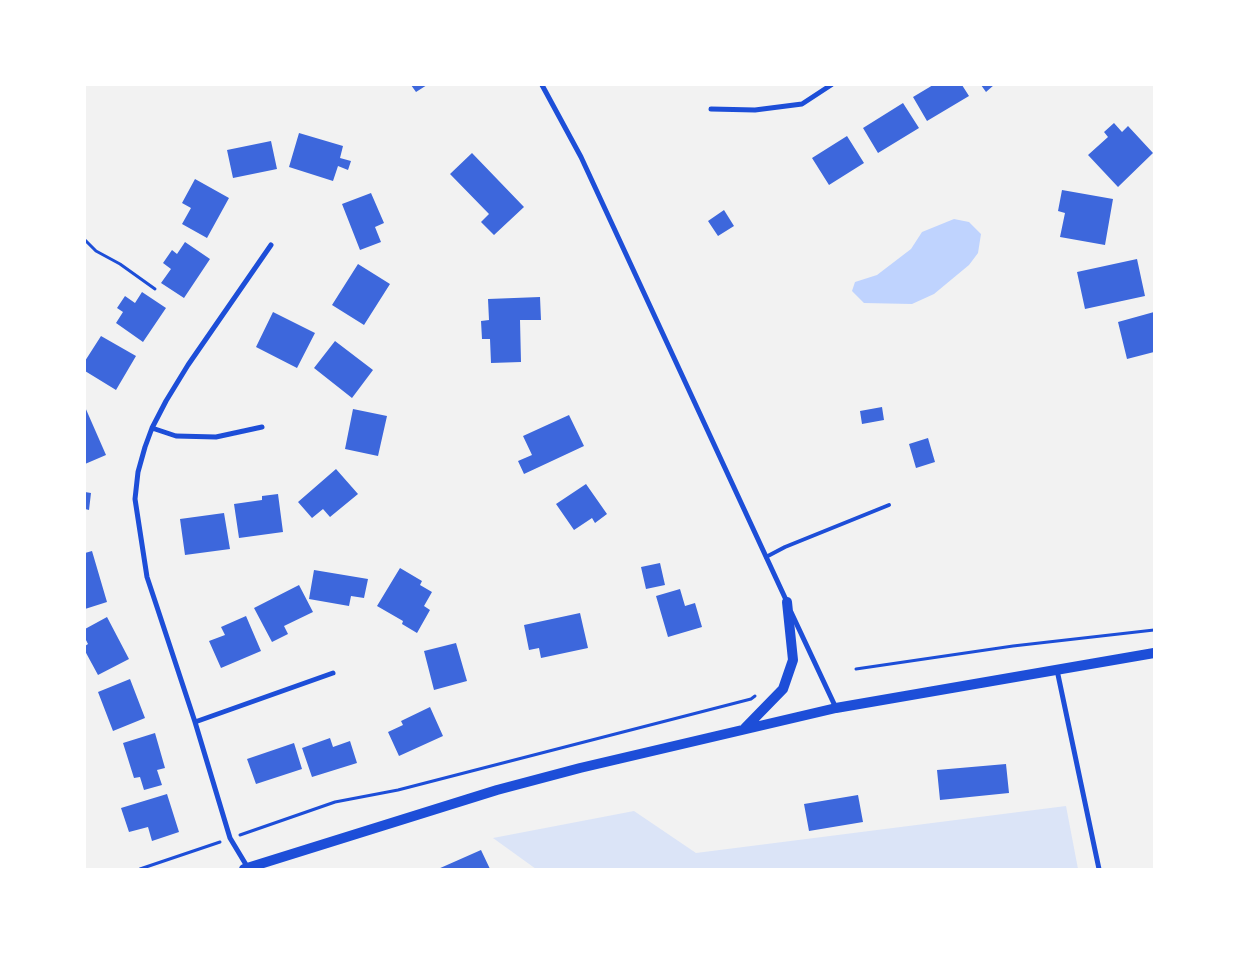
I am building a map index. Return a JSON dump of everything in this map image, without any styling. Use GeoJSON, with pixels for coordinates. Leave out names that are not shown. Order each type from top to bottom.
{"type":"FeatureCollection","features":[{"type":"Feature","properties":{"kind":"main road"},"geometry":{"type":"LineString","coordinates":[[745,729],[783,689],[793,660],[787,602]]}},
{"type":"Feature","properties":{"kind":"main road"},"geometry":{"type":"LineString","coordinates":[[247,869],[497,790],[589,765],[836,708],[1154,653]]}},
{"type":"Feature","properties":{"kind":"street"},"geometry":{"type":"LineString","coordinates":[[542,85],[582,158],[836,708]]}},
{"type":"Feature","properties":{"kind":"street"},"geometry":{"type":"LineString","coordinates":[[711,109],[755,110],[802,104],[831,85]]}},
{"type":"Feature","properties":{"kind":"street"},"geometry":{"type":"LineString","coordinates":[[247,869],[230,838],[171,654],[148,576],[135,499],[138,472],[152,428],[166,400],[271,245]]}},
{"type":"Feature","properties":{"kind":"street"},"geometry":{"type":"LineString","coordinates":[[152,428],[176,436],[216,437],[262,426]]}},
{"type":"Feature","properties":{"kind":"street"},"geometry":{"type":"LineString","coordinates":[[1056,669],[1099,869]]}},
{"type":"Feature","properties":{"kind":"street"},"geometry":{"type":"LineString","coordinates":[[194,722],[333,673]]}},
{"type":"Feature","properties":{"kind":"lane"},"geometry":{"type":"LineString","coordinates":[[766,557],[785,547],[889,505]]}},
{"type":"Feature","properties":{"kind":"path"},"geometry":{"type":"LineString","coordinates":[[85,240],[96,251],[120,264],[155,288]]}},
{"type":"Feature","properties":{"kind":"path"},"geometry":{"type":"LineString","coordinates":[[856,669],[1013,646],[1154,630]]}},
{"type":"Feature","properties":{"kind":"path"},"geometry":{"type":"LineString","coordinates":[[140,869],[335,802],[398,790],[751,699],[761,691]]}},
{"type":"Feature","properties":{"kind":"shaded area"},"geometry":{"type":"Polygon","coordinates":[[[1066,806],[1078,869],[536,869],[493,838],[634,811],[696,853],[1066,806]]]}},
{"type":"Feature","properties":{"kind":"water"},"geometry":{"type":"Polygon","coordinates":[[[954,219],[969,222],[981,234],[978,253],[969,265],[934,294],[912,304],[864,303],[852,291],[855,282],[877,275],[911,249],[922,232],[954,219]]]}},
{"type":"Feature","properties":{"kind":"building"},"geometry":{"type":"Polygon","coordinates":[[[411,85],[427,85],[416,92],[411,85]]]}},
{"type":"Feature","properties":{"kind":"building"},"geometry":{"type":"Polygon","coordinates":[[[933,85],[962,85],[969,96],[927,121],[913,97],[933,85]]]}},
{"type":"Feature","properties":{"kind":"building"},"geometry":{"type":"Polygon","coordinates":[[[981,85],[994,85],[986,92],[981,85]]]}},
{"type":"Feature","properties":{"kind":"building"},"geometry":{"type":"Polygon","coordinates":[[[903,103],[919,128],[878,153],[863,128],[903,103]]]}},
{"type":"Feature","properties":{"kind":"building"},"geometry":{"type":"Polygon","coordinates":[[[1114,123],[1122,132],[1128,126],[1153,153],[1118,187],[1088,155],[1108,137],[1104,132],[1114,123]]]}},
{"type":"Feature","properties":{"kind":"building"},"geometry":{"type":"Polygon","coordinates":[[[299,133],[343,146],[340,158],[351,161],[348,170],[338,166],[333,181],[289,167],[299,133]]]}},
{"type":"Feature","properties":{"kind":"building"},"geometry":{"type":"Polygon","coordinates":[[[847,136],[864,163],[829,185],[812,158],[847,136]]]}},
{"type":"Feature","properties":{"kind":"building"},"geometry":{"type":"Polygon","coordinates":[[[271,141],[277,169],[233,178],[227,150],[271,141]]]}},
{"type":"Feature","properties":{"kind":"building"},"geometry":{"type":"Polygon","coordinates":[[[472,153],[524,207],[494,235],[481,222],[489,214],[450,174],[472,153]]]}},
{"type":"Feature","properties":{"kind":"building"},"geometry":{"type":"Polygon","coordinates":[[[195,179],[229,198],[207,238],[182,224],[191,208],[182,203],[195,179]]]}},
{"type":"Feature","properties":{"kind":"building"},"geometry":{"type":"Polygon","coordinates":[[[1062,190],[1113,199],[1105,245],[1060,237],[1065,213],[1058,211],[1062,190]]]}},
{"type":"Feature","properties":{"kind":"building"},"geometry":{"type":"Polygon","coordinates":[[[371,193],[384,223],[375,227],[381,242],[360,250],[342,204],[371,193]]]}},
{"type":"Feature","properties":{"kind":"building"},"geometry":{"type":"Polygon","coordinates":[[[724,210],[734,226],[718,236],[708,221],[724,210]]]}},
{"type":"Feature","properties":{"kind":"building"},"geometry":{"type":"Polygon","coordinates":[[[185,242],[210,259],[184,298],[161,283],[171,269],[163,263],[172,250],[177,254],[185,242]]]}},
{"type":"Feature","properties":{"kind":"building"},"geometry":{"type":"Polygon","coordinates":[[[1137,259],[1145,296],[1085,309],[1077,272],[1137,259]]]}},
{"type":"Feature","properties":{"kind":"building"},"geometry":{"type":"Polygon","coordinates":[[[358,264],[390,284],[364,325],[332,305],[358,264]]]}},
{"type":"Feature","properties":{"kind":"building"},"geometry":{"type":"Polygon","coordinates":[[[142,292],[166,308],[143,342],[116,323],[123,312],[117,308],[125,296],[135,303],[142,292]]]}},
{"type":"Feature","properties":{"kind":"building"},"geometry":{"type":"Polygon","coordinates":[[[540,297],[541,320],[520,320],[521,362],[491,363],[490,339],[482,339],[481,321],[489,320],[488,299],[540,297]]]}},
{"type":"Feature","properties":{"kind":"building"},"geometry":{"type":"Polygon","coordinates":[[[273,312],[315,333],[297,368],[256,347],[273,312]]]}},
{"type":"Feature","properties":{"kind":"building"},"geometry":{"type":"Polygon","coordinates":[[[1154,312],[1154,352],[1127,359],[1118,322],[1154,312]]]}},
{"type":"Feature","properties":{"kind":"building"},"geometry":{"type":"Polygon","coordinates":[[[101,336],[136,356],[116,390],[85,371],[85,361],[101,336]]]}},
{"type":"Feature","properties":{"kind":"building"},"geometry":{"type":"Polygon","coordinates":[[[335,341],[373,370],[352,398],[314,368],[335,341]]]}},
{"type":"Feature","properties":{"kind":"building"},"geometry":{"type":"Polygon","coordinates":[[[85,407],[106,455],[85,464],[85,407]]]}},
{"type":"Feature","properties":{"kind":"building"},"geometry":{"type":"Polygon","coordinates":[[[882,407],[884,420],[862,424],[860,411],[882,407]]]}},
{"type":"Feature","properties":{"kind":"building"},"geometry":{"type":"Polygon","coordinates":[[[353,409],[387,416],[378,456],[345,449],[353,409]]]}},
{"type":"Feature","properties":{"kind":"building"},"geometry":{"type":"Polygon","coordinates":[[[569,415],[584,446],[524,474],[518,461],[532,455],[523,436],[569,415]]]}},
{"type":"Feature","properties":{"kind":"building"},"geometry":{"type":"Polygon","coordinates":[[[928,438],[935,462],[916,468],[909,444],[928,438]]]}},
{"type":"Feature","properties":{"kind":"building"},"geometry":{"type":"Polygon","coordinates":[[[336,469],[358,494],[330,517],[323,509],[312,518],[298,502],[336,469]]]}},
{"type":"Feature","properties":{"kind":"building"},"geometry":{"type":"Polygon","coordinates":[[[586,484],[607,514],[595,523],[592,518],[574,530],[556,504],[586,484]]]}},
{"type":"Feature","properties":{"kind":"building"},"geometry":{"type":"Polygon","coordinates":[[[85,492],[91,493],[89,510],[85,509],[85,492]]]}},
{"type":"Feature","properties":{"kind":"building"},"geometry":{"type":"Polygon","coordinates":[[[278,494],[283,532],[239,538],[234,504],[262,500],[262,496],[278,494]]]}},
{"type":"Feature","properties":{"kind":"building"},"geometry":{"type":"Polygon","coordinates":[[[224,513],[230,549],[185,555],[180,519],[224,513]]]}},
{"type":"Feature","properties":{"kind":"building"},"geometry":{"type":"Polygon","coordinates":[[[92,551],[107,602],[85,609],[85,553],[92,551]]]}},
{"type":"Feature","properties":{"kind":"building"},"geometry":{"type":"Polygon","coordinates":[[[660,563],[665,585],[646,589],[641,567],[660,563]]]}},
{"type":"Feature","properties":{"kind":"building"},"geometry":{"type":"Polygon","coordinates":[[[400,568],[422,581],[420,585],[432,592],[424,606],[430,610],[417,633],[402,624],[403,621],[377,606],[400,568]]]}},
{"type":"Feature","properties":{"kind":"building"},"geometry":{"type":"Polygon","coordinates":[[[314,570],[368,579],[364,598],[351,596],[349,606],[309,599],[314,570]]]}},
{"type":"Feature","properties":{"kind":"building"},"geometry":{"type":"Polygon","coordinates":[[[299,585],[313,612],[284,626],[288,634],[272,642],[254,608],[299,585]]]}},
{"type":"Feature","properties":{"kind":"building"},"geometry":{"type":"Polygon","coordinates":[[[680,589],[685,606],[695,603],[702,627],[668,637],[656,596],[680,589]]]}},
{"type":"Feature","properties":{"kind":"building"},"geometry":{"type":"Polygon","coordinates":[[[580,613],[588,648],[541,658],[539,648],[529,650],[524,625],[580,613]]]}},
{"type":"Feature","properties":{"kind":"building"},"geometry":{"type":"Polygon","coordinates":[[[246,616],[261,651],[221,668],[209,641],[225,635],[221,627],[246,616]]]}},
{"type":"Feature","properties":{"kind":"building"},"geometry":{"type":"Polygon","coordinates":[[[107,617],[129,659],[98,675],[85,651],[85,646],[88,644],[85,638],[85,629],[107,617]]]}},
{"type":"Feature","properties":{"kind":"building"},"geometry":{"type":"Polygon","coordinates":[[[456,643],[467,681],[434,690],[424,651],[456,643]]]}},
{"type":"Feature","properties":{"kind":"building"},"geometry":{"type":"Polygon","coordinates":[[[130,679],[145,718],[113,731],[98,692],[130,679]]]}},
{"type":"Feature","properties":{"kind":"building"},"geometry":{"type":"Polygon","coordinates":[[[430,707],[443,736],[399,756],[388,732],[403,725],[401,721],[430,707]]]}},
{"type":"Feature","properties":{"kind":"building"},"geometry":{"type":"Polygon","coordinates":[[[155,733],[165,768],[157,770],[162,785],[144,790],[140,777],[134,778],[123,743],[155,733]]]}},
{"type":"Feature","properties":{"kind":"building"},"geometry":{"type":"Polygon","coordinates":[[[330,738],[333,747],[350,741],[357,763],[312,777],[302,748],[330,738]]]}},
{"type":"Feature","properties":{"kind":"building"},"geometry":{"type":"Polygon","coordinates":[[[294,743],[302,769],[256,784],[247,759],[294,743]]]}},
{"type":"Feature","properties":{"kind":"building"},"geometry":{"type":"Polygon","coordinates":[[[1006,764],[1009,793],[940,800],[937,770],[1006,764]]]}},
{"type":"Feature","properties":{"kind":"building"},"geometry":{"type":"Polygon","coordinates":[[[167,794],[179,832],[152,841],[148,827],[129,832],[121,808],[167,794]]]}},
{"type":"Feature","properties":{"kind":"building"},"geometry":{"type":"Polygon","coordinates":[[[858,795],[863,822],[809,831],[804,804],[858,795]]]}},
{"type":"Feature","properties":{"kind":"building"},"geometry":{"type":"Polygon","coordinates":[[[481,850],[490,869],[438,869],[481,850]]]}}]}
